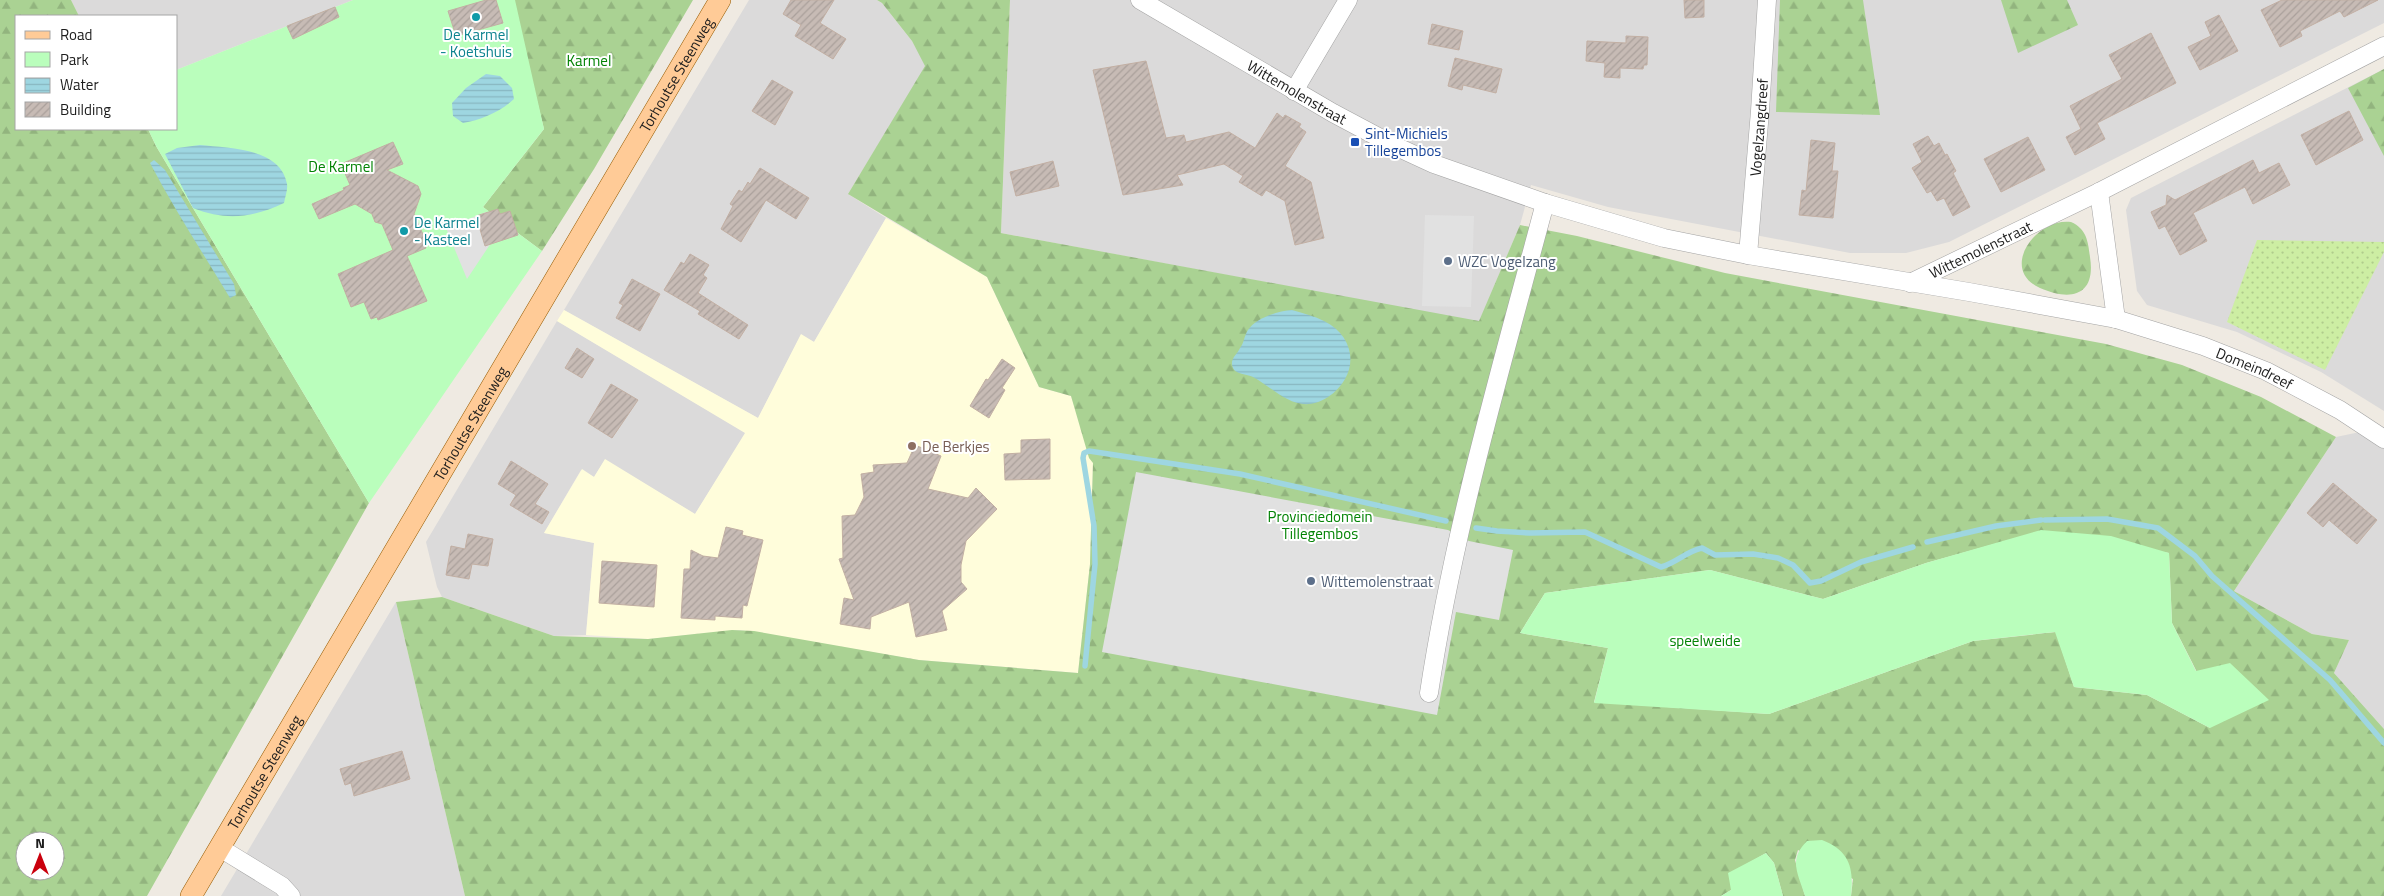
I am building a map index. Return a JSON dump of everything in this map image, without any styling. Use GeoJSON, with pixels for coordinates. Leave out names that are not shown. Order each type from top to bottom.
{"type":"FeatureCollection","features":[{"type":"Feature","properties":{"kind":"main road","name":"Torhoutse Steenweg"},"geometry":{"type":"LineString","coordinates":[[191,896],[720,0]]}},
{"type":"Feature","properties":{"kind":"street","name":"Wittemolenstraat"},"geometry":{"type":"LineString","coordinates":[[1140,0],[1371,134],[1426,160],[1544,203],[1664,238],[1748,255],[1910,283],[2099,192],[2384,46]]}},
{"type":"Feature","properties":{"kind":"street"},"geometry":{"type":"LineString","coordinates":[[1294,90],[1348,0]]}},
{"type":"Feature","properties":{"kind":"street","name":"Vogelzangdreef"},"geometry":{"type":"LineString","coordinates":[[1748,255],[1767,0]]}},
{"type":"Feature","properties":{"kind":"street"},"geometry":{"type":"LineString","coordinates":[[2099,192],[2116,319]]}},
{"type":"Feature","properties":{"kind":"street"},"geometry":{"type":"LineString","coordinates":[[1429,693],[1446,596],[1487,424],[1544,203]]}},
{"type":"Feature","properties":{"kind":"street","name":"Domeindreef"},"geometry":{"type":"LineString","coordinates":[[1910,283],[2116,319],[2203,346],[2266,371],[2340,410],[2384,439]]}},
{"type":"Feature","properties":{"kind":"street","name":"Torhoutse Steenweg"},"geometry":{"type":"LineString","coordinates":[[220,848],[282,886],[291,896]]}},
{"type":"Feature","properties":{"kind":"shaded area"},"geometry":{"type":"Polygon","coordinates":[[[71,0],[353,0],[178,69],[178,15],[78,15],[71,0]]]}},
{"type":"Feature","properties":{"kind":"shaded area"},"geometry":{"type":"Polygon","coordinates":[[[749,0],[877,0],[882,3],[912,41],[926,66],[848,194],[886,218],[814,342],[801,335],[758,418],[564,310],[749,0]]]}},
{"type":"Feature","properties":{"kind":"shaded area"},"geometry":{"type":"Polygon","coordinates":[[[1010,0],[2384,0],[2384,23],[1949,242],[1906,253],[1850,253],[1608,207],[1531,185],[1520,225],[1479,322],[1001,233],[1010,0]]]}},
{"type":"Feature","properties":{"kind":"shaded area"},"geometry":{"type":"Polygon","coordinates":[[[2384,69],[2384,411],[2321,372],[2237,332],[2147,305],[2137,291],[2126,210],[2131,198],[2384,69]]]}},
{"type":"Feature","properties":{"kind":"shaded area"},"geometry":{"type":"Polygon","coordinates":[[[486,212],[499,231],[467,279],[446,228],[486,212]]]}},
{"type":"Feature","properties":{"kind":"shaded area","name":"WZC Vogelzang"},"geometry":{"type":"Polygon","coordinates":[[[1425,215],[1474,216],[1471,307],[1422,306],[1425,215]]]}},
{"type":"Feature","properties":{"kind":"shaded area","name":"De Berkjes"},"geometry":{"type":"Polygon","coordinates":[[[886,218],[987,277],[1039,387],[1071,396],[1093,463],[1090,564],[1078,673],[919,660],[740,630],[648,639],[586,635],[594,543],[544,533],[582,469],[594,477],[605,459],[695,514],[745,433],[557,321],[564,310],[758,418],[801,334],[814,342],[886,218]]]}},
{"type":"Feature","properties":{"kind":"shaded area"},"geometry":{"type":"Polygon","coordinates":[[[557,321],[746,433],[695,514],[605,460],[594,477],[581,470],[544,533],[594,543],[586,635],[554,636],[442,597],[437,587],[426,542],[557,321]]]}},
{"type":"Feature","properties":{"kind":"shaded area"},"geometry":{"type":"Polygon","coordinates":[[[2384,427],[2384,729],[2334,673],[2349,640],[2312,634],[2234,591],[2336,437],[2384,427]]]}},
{"type":"Feature","properties":{"kind":"shaded area","name":"Wittemolenstraat"},"geometry":{"type":"Polygon","coordinates":[[[1136,472],[1448,530],[1469,541],[1513,550],[1499,620],[1456,612],[1437,715],[1102,652],[1136,472]]]}},
{"type":"Feature","properties":{"kind":"shaded area"},"geometry":{"type":"Polygon","coordinates":[[[396,602],[465,896],[221,896],[396,602]]]}},
{"type":"Feature","properties":{"kind":"green space"},"geometry":{"type":"Polygon","coordinates":[[[0,0],[71,0],[78,15],[15,15],[15,130],[148,130],[156,146],[369,503],[147,896],[0,896],[0,0]]]}},
{"type":"Feature","properties":{"kind":"green space","name":"De Karmel"},"geometry":{"type":"Polygon","coordinates":[[[353,0],[515,0],[544,129],[483,207],[542,251],[369,503],[156,146],[148,130],[178,130],[178,69],[353,0]]]}},
{"type":"Feature","properties":{"kind":"green space","name":"Karmel"},"geometry":{"type":"Polygon","coordinates":[[[512,0],[693,0],[594,169],[542,251],[483,207],[544,129],[512,0]]]}},
{"type":"Feature","properties":{"kind":"green space","name":"Provinciedomein Tillegembos"},"geometry":{"type":"Polygon","coordinates":[[[877,0],[1010,0],[1001,233],[1479,321],[1520,225],[1577,236],[1725,273],[2106,344],[2182,365],[2261,397],[2336,437],[2234,591],[2312,634],[2349,640],[2334,673],[2384,729],[2384,896],[1851,896],[1853,879],[1798,850],[1795,860],[1805,896],[1783,896],[1774,863],[1766,853],[1747,864],[1731,890],[1721,896],[465,896],[396,602],[442,597],[554,636],[648,639],[732,630],[754,631],[919,660],[1078,673],[1090,564],[1093,463],[1089,458],[1071,396],[1039,387],[987,277],[848,194],[925,66],[912,41],[882,3],[877,0]],[[2041,531],[1926,563],[1823,599],[1710,570],[1545,593],[1520,633],[1608,648],[1594,702],[1769,714],[1973,641],[2056,632],[2074,687],[2147,695],[2210,728],[2197,672],[2172,623],[2169,553],[2041,531]]]}},
{"type":"Feature","properties":{"kind":"green space"},"geometry":{"type":"Polygon","coordinates":[[[1780,0],[1863,0],[1880,115],[1776,112],[1780,0]]]}},
{"type":"Feature","properties":{"kind":"green space"},"geometry":{"type":"Polygon","coordinates":[[[2001,0],[2067,0],[2078,25],[2018,53],[2001,0]]]}},
{"type":"Feature","properties":{"kind":"green space"},"geometry":{"type":"Polygon","coordinates":[[[2384,69],[2384,156],[2348,88],[2384,69]]]}},
{"type":"Feature","properties":{"kind":"green space"},"geometry":{"type":"Polygon","coordinates":[[[2071,222],[2080,228],[2086,236],[2091,270],[2089,280],[2079,292],[2071,294],[2062,294],[2040,288],[2028,280],[2022,269],[2022,257],[2027,246],[2035,236],[2046,228],[2058,223],[2071,222]]]}},
{"type":"Feature","properties":{"kind":"green space"},"geometry":{"type":"Polygon","coordinates":[[[2257,240],[2384,242],[2384,252],[2325,370],[2227,322],[2257,240]]]}},
{"type":"Feature","properties":{"kind":"green space","name":"speelweide"},"geometry":{"type":"Polygon","coordinates":[[[2041,530],[2111,536],[2169,553],[2172,623],[2196,671],[2230,663],[2269,700],[2210,728],[2147,695],[2074,687],[2055,632],[1973,641],[1769,714],[1594,703],[1608,648],[1520,633],[1545,593],[1710,570],[1823,599],[1926,563],[2041,530]]]}},
{"type":"Feature","properties":{"kind":"green space"},"geometry":{"type":"Polygon","coordinates":[[[1822,840],[1839,849],[1848,862],[1852,877],[1851,896],[1805,896],[1796,867],[1798,854],[1807,841],[1822,840]]]}},
{"type":"Feature","properties":{"kind":"green space"},"geometry":{"type":"Polygon","coordinates":[[[1766,853],[1774,863],[1783,896],[1721,896],[1731,890],[1728,873],[1766,853]]]}},
{"type":"Feature","properties":{"kind":"water"},"geometry":{"type":"Polygon","coordinates":[[[486,74],[500,76],[512,88],[514,99],[490,115],[463,123],[453,116],[452,103],[466,88],[486,74]]]}},
{"type":"Feature","properties":{"kind":"water"},"geometry":{"type":"Polygon","coordinates":[[[200,145],[252,152],[275,163],[283,172],[287,184],[284,203],[261,212],[239,216],[217,215],[193,208],[165,154],[177,148],[200,145]]]}},
{"type":"Feature","properties":{"kind":"water"},"geometry":{"type":"Polygon","coordinates":[[[154,160],[165,170],[234,284],[236,295],[230,298],[189,231],[150,163],[154,160]]]}},
{"type":"Feature","properties":{"kind":"water"},"geometry":{"type":"Polygon","coordinates":[[[1292,310],[1320,319],[1335,328],[1343,337],[1348,347],[1350,358],[1345,379],[1328,397],[1317,402],[1297,403],[1253,377],[1236,372],[1232,365],[1247,332],[1256,322],[1280,312],[1292,310]]]}},
{"type":"Feature","properties":{"kind":"building","name":"De Karmel - Koetshuis"},"geometry":{"type":"Polygon","coordinates":[[[486,0],[496,0],[503,23],[456,36],[448,11],[486,0]]]}},
{"type":"Feature","properties":{"kind":"building"},"geometry":{"type":"Polygon","coordinates":[[[791,0],[834,0],[820,23],[846,39],[833,59],[795,36],[801,25],[783,14],[791,0]]]}},
{"type":"Feature","properties":{"kind":"building"},"geometry":{"type":"Polygon","coordinates":[[[1684,0],[1704,0],[1704,17],[1685,18],[1684,0]]]}},
{"type":"Feature","properties":{"kind":"building"},"geometry":{"type":"Polygon","coordinates":[[[2282,0],[2378,0],[2344,17],[2340,11],[2300,31],[2302,36],[2280,47],[2261,10],[2282,0]]]}},
{"type":"Feature","properties":{"kind":"building"},"geometry":{"type":"Polygon","coordinates":[[[335,7],[339,17],[293,39],[287,26],[335,7]]]}},
{"type":"Feature","properties":{"kind":"building"},"geometry":{"type":"Polygon","coordinates":[[[2219,15],[2238,51],[2200,70],[2188,47],[2211,36],[2205,22],[2219,15]]]}},
{"type":"Feature","properties":{"kind":"building"},"geometry":{"type":"Polygon","coordinates":[[[1432,24],[1463,31],[1459,50],[1428,44],[1432,24]]]}},
{"type":"Feature","properties":{"kind":"building"},"geometry":{"type":"Polygon","coordinates":[[[2151,33],[2176,83],[2097,123],[2105,139],[2075,155],[2066,137],[2081,129],[2070,106],[2122,79],[2109,55],[2151,33]]]}},
{"type":"Feature","properties":{"kind":"building"},"geometry":{"type":"Polygon","coordinates":[[[1626,36],[1648,37],[1647,65],[1644,65],[1643,69],[1620,68],[1620,78],[1604,77],[1605,63],[1586,61],[1587,41],[1626,43],[1626,36]]]}},
{"type":"Feature","properties":{"kind":"building"},"geometry":{"type":"Polygon","coordinates":[[[1455,58],[1502,69],[1496,93],[1463,85],[1462,90],[1448,86],[1455,58]]]}},
{"type":"Feature","properties":{"kind":"building"},"geometry":{"type":"Polygon","coordinates":[[[1146,61],[1166,138],[1184,135],[1186,142],[1229,132],[1255,148],[1277,113],[1283,118],[1285,115],[1301,124],[1299,127],[1306,132],[1285,166],[1311,182],[1324,238],[1295,245],[1285,201],[1266,190],[1262,196],[1239,182],[1243,176],[1224,164],[1177,175],[1183,185],[1123,195],[1093,70],[1146,61]]]}},
{"type":"Feature","properties":{"kind":"building"},"geometry":{"type":"Polygon","coordinates":[[[772,80],[793,92],[775,125],[752,111],[772,80]]]}},
{"type":"Feature","properties":{"kind":"building"},"geometry":{"type":"Polygon","coordinates":[[[2349,111],[2363,140],[2316,165],[2301,135],[2349,111]]]}},
{"type":"Feature","properties":{"kind":"building"},"geometry":{"type":"Polygon","coordinates":[[[1928,136],[1934,146],[1939,143],[1945,155],[1947,154],[1956,171],[1953,173],[1970,207],[1953,216],[1944,198],[1937,201],[1931,191],[1927,193],[1912,168],[1922,162],[1913,144],[1928,136]]]}},
{"type":"Feature","properties":{"kind":"building"},"geometry":{"type":"Polygon","coordinates":[[[2028,137],[2045,170],[2001,192],[1984,159],[2028,137]]]}},
{"type":"Feature","properties":{"kind":"building"},"geometry":{"type":"Polygon","coordinates":[[[1811,140],[1835,143],[1832,171],[1838,171],[1833,218],[1799,215],[1802,190],[1806,191],[1811,140]]]}},
{"type":"Feature","properties":{"kind":"building","name":"De Karmel - Kasteel"},"geometry":{"type":"Polygon","coordinates":[[[393,142],[403,164],[387,170],[418,186],[421,194],[414,214],[425,239],[422,240],[426,248],[407,256],[427,301],[378,320],[377,317],[371,319],[364,302],[351,307],[338,274],[393,250],[382,224],[375,222],[372,214],[355,204],[319,219],[312,204],[344,190],[343,188],[350,185],[341,164],[393,142]]]}},
{"type":"Feature","properties":{"kind":"building"},"geometry":{"type":"Polygon","coordinates":[[[2253,160],[2259,173],[2279,163],[2290,185],[2253,204],[2245,187],[2193,213],[2207,241],[2180,255],[2165,226],[2159,229],[2151,212],[2166,205],[2167,195],[2175,200],[2253,160]]]}},
{"type":"Feature","properties":{"kind":"building"},"geometry":{"type":"Polygon","coordinates":[[[1053,161],[1059,186],[1016,196],[1010,172],[1053,161]]]}},
{"type":"Feature","properties":{"kind":"building"},"geometry":{"type":"Polygon","coordinates":[[[760,168],[809,198],[796,219],[766,200],[741,242],[721,229],[733,206],[730,204],[739,190],[742,192],[748,182],[750,184],[760,168]]]}},
{"type":"Feature","properties":{"kind":"building"},"geometry":{"type":"Polygon","coordinates":[[[498,209],[500,214],[510,211],[518,235],[485,246],[476,216],[498,209]]]}},
{"type":"Feature","properties":{"kind":"building"},"geometry":{"type":"Polygon","coordinates":[[[690,254],[709,265],[703,275],[707,278],[698,293],[748,325],[739,339],[698,314],[700,311],[664,290],[681,262],[684,264],[690,254]]]}},
{"type":"Feature","properties":{"kind":"building"},"geometry":{"type":"Polygon","coordinates":[[[632,279],[660,294],[640,331],[616,318],[623,305],[619,303],[632,279]]]}},
{"type":"Feature","properties":{"kind":"building"},"geometry":{"type":"Polygon","coordinates":[[[577,348],[594,359],[582,378],[565,368],[577,348]]]}},
{"type":"Feature","properties":{"kind":"building"},"geometry":{"type":"Polygon","coordinates":[[[1002,359],[1015,368],[1002,388],[1005,390],[989,418],[970,406],[986,379],[988,380],[1002,359]]]}},
{"type":"Feature","properties":{"kind":"building"},"geometry":{"type":"Polygon","coordinates":[[[611,384],[638,400],[612,438],[588,423],[611,384]]]}},
{"type":"Feature","properties":{"kind":"building"},"geometry":{"type":"Polygon","coordinates":[[[1050,439],[1050,479],[1005,480],[1004,454],[1021,453],[1021,440],[1050,439]]]}},
{"type":"Feature","properties":{"kind":"building"},"geometry":{"type":"Polygon","coordinates":[[[915,445],[941,456],[928,489],[968,498],[976,488],[997,509],[966,541],[961,565],[961,582],[967,589],[942,611],[947,630],[916,637],[909,602],[871,617],[870,629],[840,624],[844,598],[854,600],[839,559],[843,558],[842,516],[855,515],[864,497],[861,474],[874,472],[873,465],[907,463],[915,445]]]}},
{"type":"Feature","properties":{"kind":"building"},"geometry":{"type":"Polygon","coordinates":[[[511,461],[548,484],[535,504],[549,512],[542,524],[510,505],[516,495],[498,484],[511,461]]]}},
{"type":"Feature","properties":{"kind":"building"},"geometry":{"type":"Polygon","coordinates":[[[2333,483],[2377,520],[2357,544],[2329,520],[2323,527],[2307,513],[2333,483]]]}},
{"type":"Feature","properties":{"kind":"building"},"geometry":{"type":"Polygon","coordinates":[[[726,527],[743,531],[742,535],[763,540],[747,606],[743,605],[742,618],[715,616],[715,620],[681,618],[684,569],[690,569],[691,550],[703,556],[718,558],[726,527]]]}},
{"type":"Feature","properties":{"kind":"building"},"geometry":{"type":"Polygon","coordinates":[[[468,534],[493,539],[488,566],[472,564],[469,579],[446,575],[451,546],[465,549],[468,534]]]}},
{"type":"Feature","properties":{"kind":"building"},"geometry":{"type":"Polygon","coordinates":[[[602,561],[657,565],[654,607],[599,603],[602,561]]]}},
{"type":"Feature","properties":{"kind":"building"},"geometry":{"type":"Polygon","coordinates":[[[402,751],[410,779],[354,796],[351,783],[345,785],[340,769],[402,751]]]}},
{"type":"Feature","properties":{"kind":"waterway"},"geometry":{"type":"LineString","coordinates":[[1085,666],[1095,564],[1094,526],[1083,458],[1084,453],[1089,451],[1240,474],[1446,521]]}},
{"type":"Feature","properties":{"kind":"waterway"},"geometry":{"type":"LineString","coordinates":[[2045,520],[2107,519],[2158,528],[2195,556],[2212,576],[2330,680],[2384,743]]}},
{"type":"Feature","properties":{"kind":"waterway"},"geometry":{"type":"LineString","coordinates":[[1927,542],[1996,526],[2041,520]]}},
{"type":"Feature","properties":{"kind":"waterway"},"geometry":{"type":"LineString","coordinates":[[1476,528],[1530,533],[1585,532],[1661,567],[1702,548],[1715,555],[1753,554],[1778,558],[1793,565],[1810,583],[1821,581],[1861,562],[1913,547]]}},
{"type":"Feature","properties":{"kind":"place","name":"De Karmel - Koetshuis"},"geometry":{"type":"Point","coordinates":[476,17]}},
{"type":"Feature","properties":{"kind":"place","name":"Sint-Michiels Tillegembos"},"geometry":{"type":"Point","coordinates":[1355,142]}},
{"type":"Feature","properties":{"kind":"place","name":"De Karmel - Kasteel"},"geometry":{"type":"Point","coordinates":[404,231]}},
{"type":"Feature","properties":{"kind":"place","name":"WZC Vogelzang"},"geometry":{"type":"Point","coordinates":[1448,261]}},
{"type":"Feature","properties":{"kind":"place","name":"De Berkjes"},"geometry":{"type":"Point","coordinates":[912,446]}},
{"type":"Feature","properties":{"kind":"place","name":"Wittemolenstraat"},"geometry":{"type":"Point","coordinates":[1311,581]}}]}
